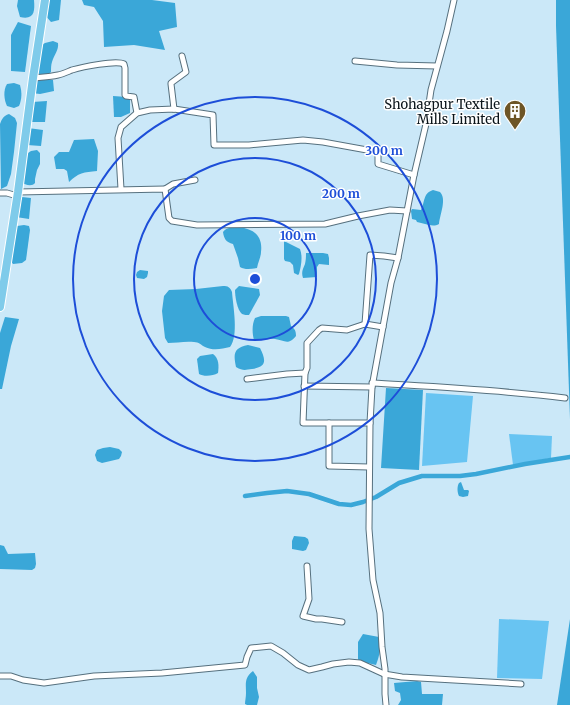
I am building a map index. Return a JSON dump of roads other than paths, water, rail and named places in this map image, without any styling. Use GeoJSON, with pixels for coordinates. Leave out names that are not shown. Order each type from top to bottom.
{"type":"FeatureCollection","features":[{"type":"Feature","properties":{"kind":"main road"},"geometry":{"type":"LineString","coordinates":[[0,306],[18,194],[45,0]]}},
{"type":"Feature","properties":{"kind":"street"},"geometry":{"type":"LineString","coordinates":[[386,705],[380,613],[373,580],[370,554],[369,467],[372,385],[414,175],[426,124],[431,90],[454,0]]}},
{"type":"Feature","properties":{"kind":"street"},"geometry":{"type":"LineString","coordinates":[[174,110],[171,83],[186,72],[182,56]]}},
{"type":"Feature","properties":{"kind":"street"},"geometry":{"type":"LineString","coordinates":[[355,61],[397,65],[437,66]]}},
{"type":"Feature","properties":{"kind":"street"},"geometry":{"type":"LineString","coordinates":[[33,78],[56,76],[90,66],[122,63],[124,64],[125,68],[125,95],[134,97],[137,113]]}},
{"type":"Feature","properties":{"kind":"street"},"geometry":{"type":"LineString","coordinates":[[121,189],[118,138],[121,127],[137,113],[150,110],[174,110],[213,115],[214,145],[249,145],[303,140],[323,142],[378,152],[378,164],[414,175]]}},
{"type":"Feature","properties":{"kind":"street"},"geometry":{"type":"LineString","coordinates":[[0,193],[18,194],[121,189],[165,189],[173,184],[181,184],[195,180]]}},
{"type":"Feature","properties":{"kind":"street"},"geometry":{"type":"LineString","coordinates":[[165,189],[169,218],[172,221],[197,225],[325,224],[390,210],[407,211]]}},
{"type":"Feature","properties":{"kind":"street"},"geometry":{"type":"LineString","coordinates":[[364,324],[370,255],[398,258]]}},
{"type":"Feature","properties":{"kind":"street"},"geometry":{"type":"LineString","coordinates":[[370,423],[303,423],[304,386],[307,368],[307,343],[318,330],[322,328],[347,330],[364,324],[383,327]]}},
{"type":"Feature","properties":{"kind":"street"},"geometry":{"type":"LineString","coordinates":[[247,379],[305,373]]}},
{"type":"Feature","properties":{"kind":"street"},"geometry":{"type":"LineString","coordinates":[[304,386],[372,385],[472,389],[565,398]]}},
{"type":"Feature","properties":{"kind":"street"},"geometry":{"type":"LineString","coordinates":[[329,423],[329,466],[369,467]]}},
{"type":"Feature","properties":{"kind":"street"},"geometry":{"type":"LineString","coordinates":[[308,566],[309,599],[303,616],[342,622]]}},
{"type":"Feature","properties":{"kind":"street"},"geometry":{"type":"LineString","coordinates":[[0,676],[10,676],[23,680],[44,683],[94,676],[162,673],[245,665],[251,648],[271,646],[298,665],[309,670],[349,662],[360,663],[384,674],[402,677],[520,684]]}},
{"type":"Feature","properties":{"kind":"waterway"},"geometry":{"type":"LineString","coordinates":[[245,496],[287,491],[309,494],[339,504],[351,505],[376,497],[399,483],[422,476],[460,476],[476,474],[570,457]]}},
{"type":"Feature","properties":{"kind":"place","name":"Shohagpur Textile Mills Limited"},"geometry":{"type":"Point","coordinates":[515,130]}}]}
